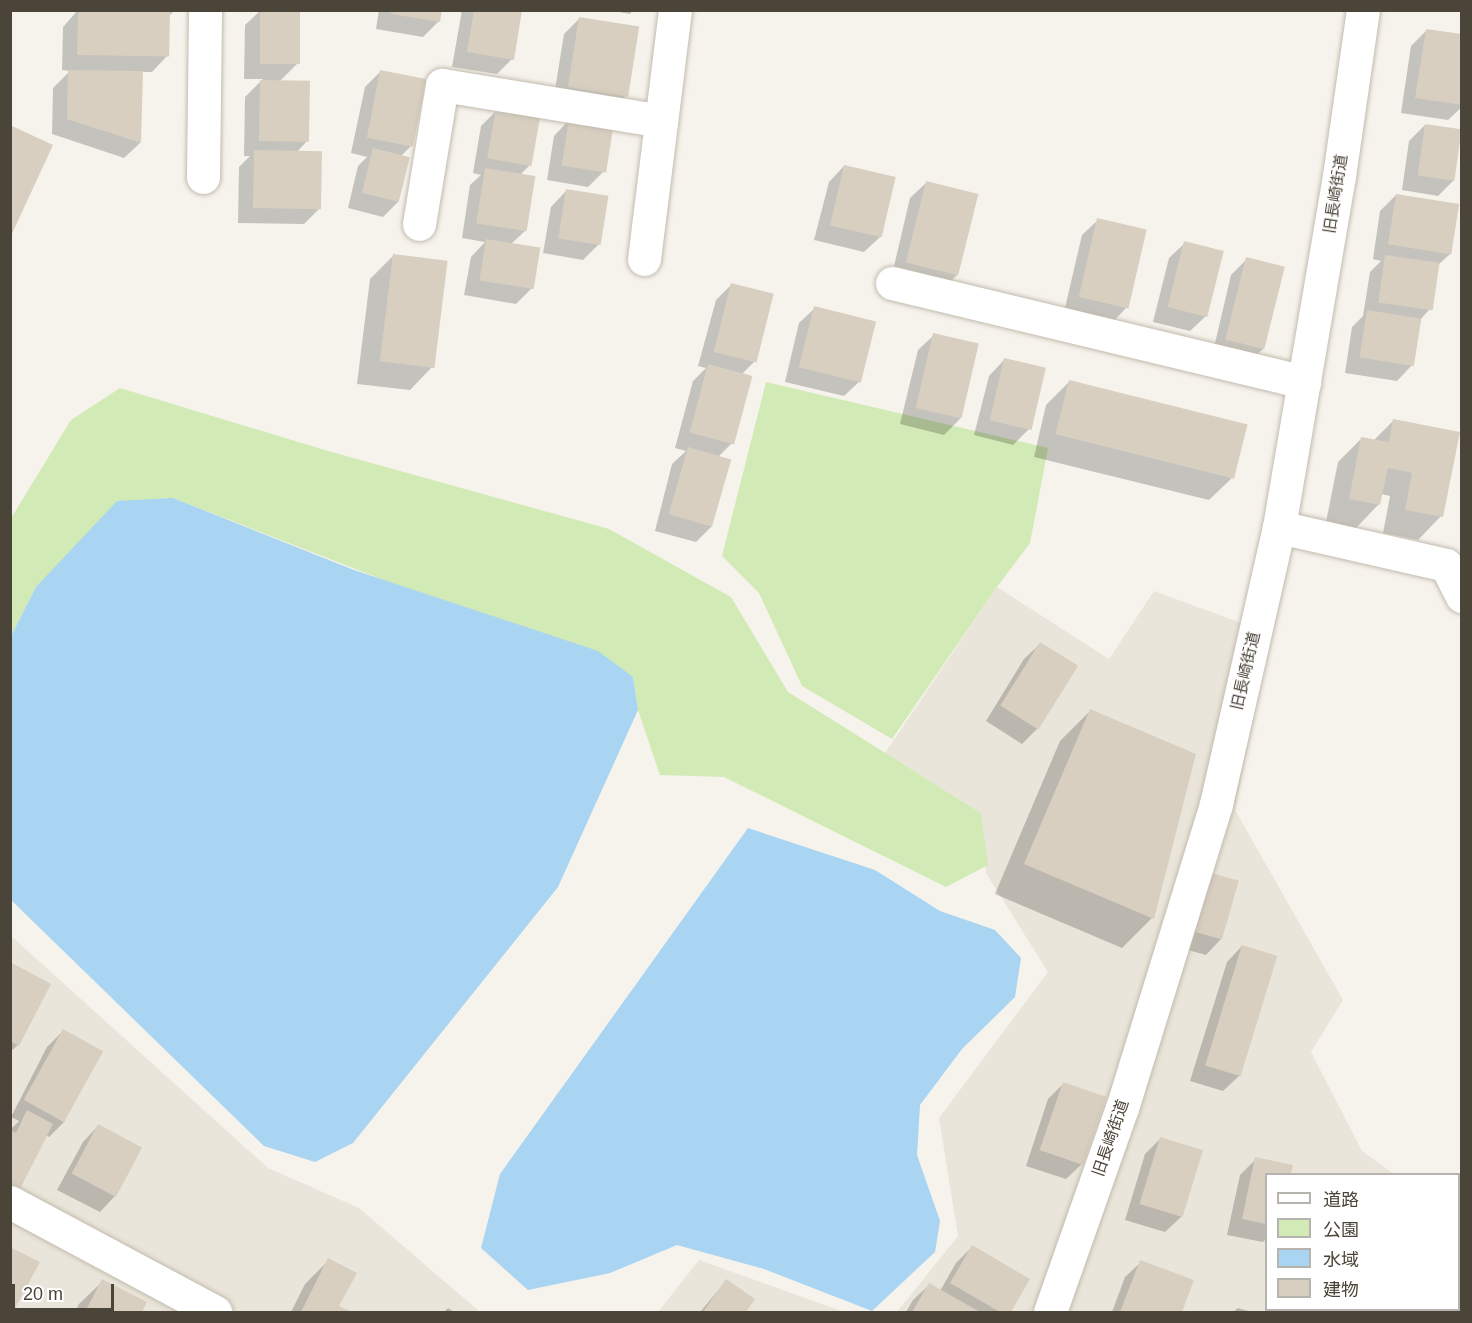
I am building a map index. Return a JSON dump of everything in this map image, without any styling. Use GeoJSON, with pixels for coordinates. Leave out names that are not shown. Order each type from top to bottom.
{"type":"FeatureCollection","features":[{"type":"Feature","properties":{"kind":"street"},"geometry":{"type":"LineString","coordinates":[[203,177],[205,10]]}},
{"type":"Feature","properties":{"kind":"street"},"geometry":{"type":"LineString","coordinates":[[644,259],[675,10]]}},
{"type":"Feature","properties":{"kind":"street","name":"旧長崎街道"},"geometry":{"type":"LineString","coordinates":[[1050,1312],[1122,1108],[1216,804],[1279,527],[1340,176],[1363,10]]}},
{"type":"Feature","properties":{"kind":"street"},"geometry":{"type":"LineString","coordinates":[[419,224],[442,85],[661,121]]}},
{"type":"Feature","properties":{"kind":"street"},"geometry":{"type":"LineString","coordinates":[[892,283],[1304,382]]}},
{"type":"Feature","properties":{"kind":"street"},"geometry":{"type":"LineString","coordinates":[[1279,527],[1446,565],[1461,596]]}},
{"type":"Feature","properties":{"kind":"street"},"geometry":{"type":"LineString","coordinates":[[10,1202],[215,1312]]}},
{"type":"Feature","properties":{"kind":"shaded area"},"geometry":{"type":"Polygon","coordinates":[[[997,587],[1109,659],[1154,591],[1271,634],[1235,810],[1343,1000],[1311,1052],[1362,1151],[1393,1173],[1265,1173],[1265,1311],[1432,1311],[897,1312],[958,1236],[939,1118],[1048,972],[986,873],[981,813],[885,753],[997,587]]]}},
{"type":"Feature","properties":{"kind":"shaded area"},"geometry":{"type":"Polygon","coordinates":[[[10,935],[268,1168],[359,1208],[480,1312],[11,1312],[10,935]]]}},
{"type":"Feature","properties":{"kind":"shaded area"},"geometry":{"type":"Polygon","coordinates":[[[699,1260],[844,1312],[658,1312],[699,1260]]]}},
{"type":"Feature","properties":{"kind":"green space"},"geometry":{"type":"Polygon","coordinates":[[[766,382],[1048,448],[1030,543],[892,739],[802,686],[759,593],[722,556],[766,382]]]}},
{"type":"Feature","properties":{"kind":"green space"},"geometry":{"type":"Polygon","coordinates":[[[120,388],[328,451],[609,529],[731,597],[788,692],[981,813],[988,865],[946,887],[724,777],[660,775],[638,710],[633,677],[173,498],[36,587],[11,636],[10,520],[71,420],[120,388]]]}},
{"type":"Feature","properties":{"kind":"water"},"geometry":{"type":"Polygon","coordinates":[[[173,498],[354,570],[598,651],[633,677],[638,710],[558,887],[353,1143],[315,1162],[264,1146],[11,900],[11,636],[36,587],[117,501],[173,498]]]}},
{"type":"Feature","properties":{"kind":"water"},"geometry":{"type":"Polygon","coordinates":[[[748,828],[875,870],[940,911],[995,930],[1021,958],[1015,997],[962,1049],[920,1105],[917,1155],[940,1221],[935,1252],[872,1311],[764,1269],[677,1245],[610,1273],[528,1290],[481,1248],[500,1174],[748,828]]]}},
{"type":"Feature","properties":{"kind":"building"},"geometry":{"type":"Polygon","coordinates":[[[78,10],[170,12],[169,57],[77,55],[78,10]]]}},
{"type":"Feature","properties":{"kind":"building"},"geometry":{"type":"Polygon","coordinates":[[[260,10],[300,10],[300,64],[260,64],[260,10]]]}},
{"type":"Feature","properties":{"kind":"building"},"geometry":{"type":"Polygon","coordinates":[[[391,10],[442,10],[440,22],[391,14],[391,10]]]}},
{"type":"Feature","properties":{"kind":"building"},"geometry":{"type":"Polygon","coordinates":[[[474,10],[522,10],[514,60],[467,52],[474,10]]]}},
{"type":"Feature","properties":{"kind":"building"},"geometry":{"type":"Polygon","coordinates":[[[579,17],[639,27],[628,97],[568,87],[579,17]]]}},
{"type":"Feature","properties":{"kind":"building"},"geometry":{"type":"Polygon","coordinates":[[[1426,29],[1462,34],[1462,105],[1415,98],[1426,29]]]}},
{"type":"Feature","properties":{"kind":"building"},"geometry":{"type":"Polygon","coordinates":[[[68,70],[143,71],[141,143],[67,119],[68,70]]]}},
{"type":"Feature","properties":{"kind":"building"},"geometry":{"type":"Polygon","coordinates":[[[380,70],[426,79],[413,147],[367,138],[380,70]]]}},
{"type":"Feature","properties":{"kind":"building"},"geometry":{"type":"Polygon","coordinates":[[[260,80],[310,81],[309,142],[259,141],[260,80]]]}},
{"type":"Feature","properties":{"kind":"building"},"geometry":{"type":"Polygon","coordinates":[[[496,108],[540,116],[531,166],[487,158],[496,108]]]}},
{"type":"Feature","properties":{"kind":"building"},"geometry":{"type":"Polygon","coordinates":[[[569,119],[613,126],[606,172],[562,165],[569,119]]]}},
{"type":"Feature","properties":{"kind":"building"},"geometry":{"type":"Polygon","coordinates":[[[1425,124],[1462,129],[1454,181],[1418,175],[1425,124]]]}},
{"type":"Feature","properties":{"kind":"building"},"geometry":{"type":"Polygon","coordinates":[[[10,125],[53,145],[10,238],[10,125]]]}},
{"type":"Feature","properties":{"kind":"building"},"geometry":{"type":"Polygon","coordinates":[[[373,148],[410,157],[399,202],[362,193],[373,148]]]}},
{"type":"Feature","properties":{"kind":"building"},"geometry":{"type":"Polygon","coordinates":[[[254,150],[322,151],[321,209],[253,208],[254,150]]]}},
{"type":"Feature","properties":{"kind":"building"},"geometry":{"type":"Polygon","coordinates":[[[844,165],[896,177],[882,237],[830,225],[844,165]]]}},
{"type":"Feature","properties":{"kind":"building"},"geometry":{"type":"Polygon","coordinates":[[[485,168],[535,176],[527,231],[476,223],[485,168]]]}},
{"type":"Feature","properties":{"kind":"building"},"geometry":{"type":"Polygon","coordinates":[[[926,181],[978,194],[958,276],[906,263],[926,181]]]}},
{"type":"Feature","properties":{"kind":"building"},"geometry":{"type":"Polygon","coordinates":[[[566,189],[608,196],[601,245],[558,238],[566,189]]]}},
{"type":"Feature","properties":{"kind":"building"},"geometry":{"type":"Polygon","coordinates":[[[1396,194],[1459,204],[1451,254],[1388,244],[1396,194]]]}},
{"type":"Feature","properties":{"kind":"building"},"geometry":{"type":"Polygon","coordinates":[[[1097,218],[1147,229],[1128,308],[1079,297],[1097,218]]]}},
{"type":"Feature","properties":{"kind":"building"},"geometry":{"type":"Polygon","coordinates":[[[486,239],[540,248],[534,289],[479,280],[486,239]]]}},
{"type":"Feature","properties":{"kind":"building"},"geometry":{"type":"Polygon","coordinates":[[[1184,241],[1224,251],[1207,317],[1168,307],[1184,241]]]}},
{"type":"Feature","properties":{"kind":"building"},"geometry":{"type":"Polygon","coordinates":[[[393,254],[448,261],[434,368],[380,361],[393,254]]]}},
{"type":"Feature","properties":{"kind":"building"},"geometry":{"type":"Polygon","coordinates":[[[1385,255],[1439,263],[1433,310],[1378,303],[1385,255]]]}},
{"type":"Feature","properties":{"kind":"building"},"geometry":{"type":"Polygon","coordinates":[[[1246,257],[1285,267],[1264,349],[1225,339],[1246,257]]]}},
{"type":"Feature","properties":{"kind":"building"},"geometry":{"type":"Polygon","coordinates":[[[731,283],[774,294],[757,363],[714,352],[731,283]]]}},
{"type":"Feature","properties":{"kind":"building"},"geometry":{"type":"Polygon","coordinates":[[[814,306],[876,321],[861,383],[799,367],[814,306]]]}},
{"type":"Feature","properties":{"kind":"building"},"geometry":{"type":"Polygon","coordinates":[[[1367,310],[1421,319],[1414,366],[1359,357],[1367,310]]]}},
{"type":"Feature","properties":{"kind":"building"},"geometry":{"type":"Polygon","coordinates":[[[933,333],[979,344],[961,419],[916,408],[933,333]]]}},
{"type":"Feature","properties":{"kind":"building"},"geometry":{"type":"Polygon","coordinates":[[[1004,358],[1046,368],[1032,430],[990,420],[1004,358]]]}},
{"type":"Feature","properties":{"kind":"building"},"geometry":{"type":"Polygon","coordinates":[[[708,364],[752,376],[734,444],[690,433],[708,364]]]}},
{"type":"Feature","properties":{"kind":"building"},"geometry":{"type":"Polygon","coordinates":[[[1069,380],[1248,425],[1234,479],[1055,434],[1069,380]]]}},
{"type":"Feature","properties":{"kind":"building"},"geometry":{"type":"Polygon","coordinates":[[[1393,419],[1460,432],[1443,517],[1405,510],[1412,473],[1388,468],[1380,505],[1349,499],[1361,437],[1389,442],[1393,419]]]}},
{"type":"Feature","properties":{"kind":"building"},"geometry":{"type":"Polygon","coordinates":[[[688,447],[731,459],[712,527],[669,514],[688,447]]]}},
{"type":"Feature","properties":{"kind":"building"},"geometry":{"type":"Polygon","coordinates":[[[1040,642],[1078,666],[1038,729],[1000,706],[1040,642]]]}},
{"type":"Feature","properties":{"kind":"building"},"geometry":{"type":"Polygon","coordinates":[[[1090,709],[1196,754],[1154,919],[1024,864],[1090,709]]]}},
{"type":"Feature","properties":{"kind":"building"},"geometry":{"type":"Polygon","coordinates":[[[1208,872],[1239,881],[1222,939],[1191,931],[1208,872]]]}},
{"type":"Feature","properties":{"kind":"building"},"geometry":{"type":"Polygon","coordinates":[[[1242,945],[1277,956],[1241,1076],[1205,1065],[1242,945]]]}},
{"type":"Feature","properties":{"kind":"building"},"geometry":{"type":"Polygon","coordinates":[[[10,962],[51,984],[19,1046],[10,1041],[10,962]]]}},
{"type":"Feature","properties":{"kind":"building"},"geometry":{"type":"Polygon","coordinates":[[[63,1029],[103,1051],[64,1122],[24,1100],[63,1029]]]}},
{"type":"Feature","properties":{"kind":"building"},"geometry":{"type":"Polygon","coordinates":[[[1063,1082],[1106,1097],[1083,1165],[1040,1150],[1063,1082]]]}},
{"type":"Feature","properties":{"kind":"building"},"geometry":{"type":"Polygon","coordinates":[[[27,1110],[53,1124],[20,1189],[10,1185],[10,1130],[16,1133],[27,1110]]]}},
{"type":"Feature","properties":{"kind":"building"},"geometry":{"type":"Polygon","coordinates":[[[98,1124],[142,1147],[116,1197],[72,1173],[98,1124]]]}},
{"type":"Feature","properties":{"kind":"building"},"geometry":{"type":"Polygon","coordinates":[[[1160,1137],[1203,1150],[1183,1217],[1140,1204],[1160,1137]]]}},
{"type":"Feature","properties":{"kind":"building"},"geometry":{"type":"Polygon","coordinates":[[[1255,1157],[1293,1165],[1291,1173],[1265,1173],[1265,1224],[1242,1219],[1255,1157]]]}},
{"type":"Feature","properties":{"kind":"building"},"geometry":{"type":"Polygon","coordinates":[[[972,1245],[1030,1279],[1011,1312],[1000,1312],[950,1283],[972,1245]]]}},
{"type":"Feature","properties":{"kind":"building"},"geometry":{"type":"Polygon","coordinates":[[[10,1247],[40,1262],[13,1312],[10,1312],[10,1247]]]}},
{"type":"Feature","properties":{"kind":"building"},"geometry":{"type":"Polygon","coordinates":[[[328,1258],[357,1273],[339,1306],[352,1312],[301,1312],[328,1258]]]}},
{"type":"Feature","properties":{"kind":"building"},"geometry":{"type":"Polygon","coordinates":[[[1140,1260],[1194,1280],[1182,1312],[1120,1312],[1140,1260]]]}},
{"type":"Feature","properties":{"kind":"building"},"geometry":{"type":"Polygon","coordinates":[[[102,1279],[147,1302],[142,1312],[85,1312],[102,1279]]]}},
{"type":"Feature","properties":{"kind":"building"},"geometry":{"type":"Polygon","coordinates":[[[726,1279],[755,1299],[746,1312],[703,1312],[726,1279]]]}},
{"type":"Feature","properties":{"kind":"building"},"geometry":{"type":"Polygon","coordinates":[[[929,1283],[980,1312],[912,1312],[929,1283]]]}}]}
